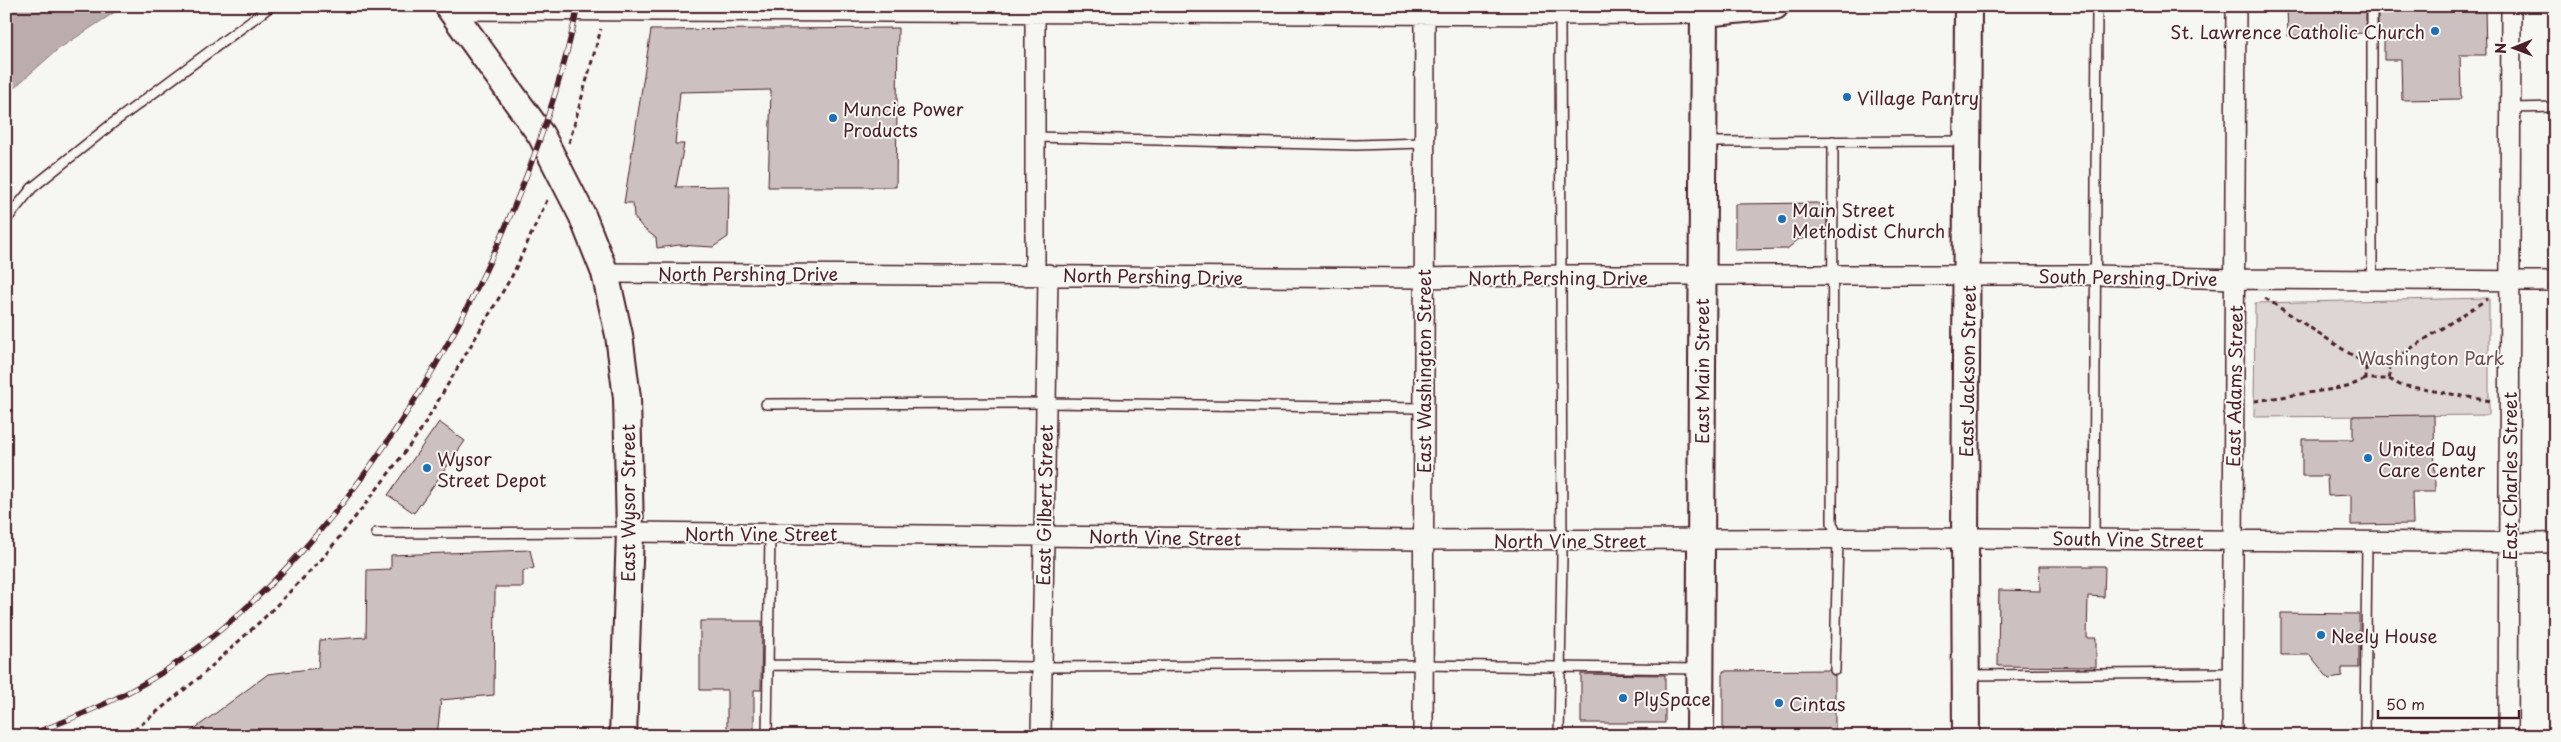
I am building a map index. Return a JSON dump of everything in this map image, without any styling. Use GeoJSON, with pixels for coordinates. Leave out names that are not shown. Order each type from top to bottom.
{"type":"FeatureCollection","features":[{"type":"Feature","properties":{"kind":"main road"},"geometry":{"type":"LineString","coordinates":[[1704,10],[1775,6]]}},
{"type":"Feature","properties":{"kind":"main road","name":"East Jackson Street"},"geometry":{"type":"LineString","coordinates":[[1966,736],[1965,538],[1968,276],[1968,6]]}},
{"type":"Feature","properties":{"kind":"main road","name":"East Wysor Street"},"geometry":{"type":"LineString","coordinates":[[449,8],[541,135],[582,215],[605,273],[619,336],[627,398],[630,532],[623,736]]}},
{"type":"Feature","properties":{"kind":"main road","name":"East Main Street"},"geometry":{"type":"LineString","coordinates":[[1700,736],[1704,10]]}},
{"type":"Feature","properties":{"kind":"street","name":"East Adams Street"},"geometry":{"type":"LineString","coordinates":[[2232,736],[2236,6]]}},
{"type":"Feature","properties":{"kind":"street","name":"East Charles Street"},"geometry":{"type":"LineString","coordinates":[[2508,736],[2511,6]]}},
{"type":"Feature","properties":{"kind":"street"},"geometry":{"type":"LineString","coordinates":[[449,8],[606,10],[1704,10]]}},
{"type":"Feature","properties":{"kind":"street","name":"East Gilbert Street"},"geometry":{"type":"LineString","coordinates":[[1035,9],[1035,137],[1046,404],[1042,536],[1041,736]]}},
{"type":"Feature","properties":{"kind":"street","name":"East Washington Street"},"geometry":{"type":"LineString","coordinates":[[1423,736],[1422,408],[1425,10]]}},
{"type":"Feature","properties":{"kind":"street","name":"North Pershing Drive"},"geometry":{"type":"LineString","coordinates":[[605,273],[1042,274],[1424,278],[1562,275],[1702,277]]}},
{"type":"Feature","properties":{"kind":"street","name":"South Pershing Drive"},"geometry":{"type":"LineString","coordinates":[[1702,277],[2096,275],[2235,279],[2555,281]]}},
{"type":"Feature","properties":{"kind":"street","name":"North Vine Street"},"geometry":{"type":"LineString","coordinates":[[630,532],[1422,540],[1701,539]]}},
{"type":"Feature","properties":{"kind":"street","name":"South Vine Street"},"geometry":{"type":"LineString","coordinates":[[1701,539],[2094,538],[2555,543]]}},
{"type":"Feature","properties":{"kind":"lane"},"geometry":{"type":"LineString","coordinates":[[6,220],[32,188],[121,118],[271,6]]}},
{"type":"Feature","properties":{"kind":"lane"},"geometry":{"type":"LineString","coordinates":[[2094,538],[2096,6]]}},
{"type":"Feature","properties":{"kind":"lane"},"geometry":{"type":"LineString","coordinates":[[2372,6],[2372,279]]}},
{"type":"Feature","properties":{"kind":"lane"},"geometry":{"type":"LineString","coordinates":[[1559,736],[1562,540],[1560,10]]}},
{"type":"Feature","properties":{"kind":"lane"},"geometry":{"type":"LineString","coordinates":[[2510,108],[2555,107]]}},
{"type":"Feature","properties":{"kind":"lane"},"geometry":{"type":"LineString","coordinates":[[1035,137],[1336,145],[1423,143]]}},
{"type":"Feature","properties":{"kind":"lane"},"geometry":{"type":"LineString","coordinates":[[1832,141],[1834,276],[1832,523],[1838,538],[1835,670]]}},
{"type":"Feature","properties":{"kind":"lane"},"geometry":{"type":"LineString","coordinates":[[1702,142],[1968,141]]}},
{"type":"Feature","properties":{"kind":"lane"},"geometry":{"type":"LineString","coordinates":[[766,404],[1046,404],[1422,408]]}},
{"type":"Feature","properties":{"kind":"lane"},"geometry":{"type":"LineString","coordinates":[[376,533],[630,532]]}},
{"type":"Feature","properties":{"kind":"lane"},"geometry":{"type":"LineString","coordinates":[[766,736],[770,533]]}},
{"type":"Feature","properties":{"kind":"lane"},"geometry":{"type":"LineString","coordinates":[[2364,736],[2368,541]]}},
{"type":"Feature","properties":{"kind":"lane"},"geometry":{"type":"LineString","coordinates":[[768,665],[1042,667],[1422,665],[1700,670]]}},
{"type":"Feature","properties":{"kind":"lane"},"geometry":{"type":"LineString","coordinates":[[1966,675],[2232,673]]}},
{"type":"Feature","properties":{"kind":"path"},"geometry":{"type":"LineString","coordinates":[[569,143],[606,10]]}},
{"type":"Feature","properties":{"kind":"path"},"geometry":{"type":"LineString","coordinates":[[127,736],[200,677],[265,617],[322,559],[419,433],[512,276],[542,213]]}},
{"type":"Feature","properties":{"kind":"path"},"geometry":{"type":"LineString","coordinates":[[2265,297],[2367,365]]}},
{"type":"Feature","properties":{"kind":"path"},"geometry":{"type":"LineString","coordinates":[[2387,364],[2489,298]]}},
{"type":"Feature","properties":{"kind":"path"},"geometry":{"type":"LineString","coordinates":[[2366,379],[2364,372],[2367,365],[2373,361],[2381,360],[2387,364],[2391,371],[2389,378]]}},
{"type":"Feature","properties":{"kind":"path"},"geometry":{"type":"LineString","coordinates":[[2254,401],[2347,388],[2366,379],[2389,378],[2400,385],[2492,402]]}},
{"type":"Feature","properties":{"kind":"green space","name":"Washington Park"},"geometry":{"type":"Polygon","coordinates":[[[2489,298],[2489,415],[2254,417],[2255,303],[2489,298]]]}},
{"type":"Feature","properties":{"kind":"shaded area"},"geometry":{"type":"Polygon","coordinates":[[[6,6],[124,6],[57,50],[6,95],[6,6]]]}},
{"type":"Feature","properties":{"kind":"building"},"geometry":{"type":"Polygon","coordinates":[[[2287,6],[2366,6],[2366,33],[2288,36],[2287,6]]]}},
{"type":"Feature","properties":{"kind":"building","name":"St. Lawrence Catholic Church"},"geometry":{"type":"Polygon","coordinates":[[[2378,6],[2485,6],[2486,55],[2460,55],[2461,99],[2402,100],[2401,60],[2384,60],[2384,32],[2378,32],[2378,6]]]}},
{"type":"Feature","properties":{"kind":"building","name":"Muncie Power Products"},"geometry":{"type":"Polygon","coordinates":[[[898,28],[896,187],[768,187],[771,90],[680,92],[675,144],[684,144],[676,187],[729,186],[728,237],[713,247],[679,245],[657,248],[656,238],[643,228],[634,217],[633,203],[624,203],[651,30],[898,28]]]}},
{"type":"Feature","properties":{"kind":"building","name":"Main Street Methodist Church"},"geometry":{"type":"Polygon","coordinates":[[[1818,203],[1827,209],[1827,229],[1817,238],[1799,239],[1787,249],[1735,250],[1735,204],[1818,203]]]}},
{"type":"Feature","properties":{"kind":"building","name":"United Day Care Center"},"geometry":{"type":"Polygon","coordinates":[[[2434,415],[2435,492],[2412,492],[2413,524],[2351,525],[2351,495],[2328,496],[2327,476],[2302,476],[2302,439],[2353,439],[2353,416],[2434,415]]]}},
{"type":"Feature","properties":{"kind":"building","name":"Wysor Street Depot"},"geometry":{"type":"Polygon","coordinates":[[[439,422],[465,441],[414,513],[388,495],[439,422]]]}},
{"type":"Feature","properties":{"kind":"building"},"geometry":{"type":"Polygon","coordinates":[[[530,550],[534,568],[523,571],[523,587],[495,587],[494,695],[441,700],[437,736],[185,736],[268,674],[318,668],[320,640],[366,637],[367,570],[391,569],[391,555],[530,550]]]}},
{"type":"Feature","properties":{"kind":"building"},"geometry":{"type":"Polygon","coordinates":[[[2039,566],[2105,566],[2104,597],[2088,596],[2087,638],[2096,638],[2096,667],[1998,666],[1999,590],[2040,591],[2039,566]]]}},
{"type":"Feature","properties":{"kind":"building","name":"Neely House"},"geometry":{"type":"Polygon","coordinates":[[[2281,613],[2359,614],[2359,668],[2342,668],[2342,677],[2329,679],[2310,655],[2281,655],[2281,613]]]}},
{"type":"Feature","properties":{"kind":"building"},"geometry":{"type":"Polygon","coordinates":[[[700,621],[762,621],[761,690],[754,690],[754,736],[727,736],[727,690],[700,690],[700,621]]]}},
{"type":"Feature","properties":{"kind":"building","name":"Cintas"},"geometry":{"type":"Polygon","coordinates":[[[1829,670],[1835,676],[1835,736],[1723,736],[1723,671],[1829,670]]]}},
{"type":"Feature","properties":{"kind":"building","name":"PlySpace"},"geometry":{"type":"Polygon","coordinates":[[[1581,674],[1665,675],[1665,723],[1581,723],[1581,674]]]}},
{"type":"Feature","properties":{"kind":"railway"},"geometry":{"type":"LineString","coordinates":[[26,736],[107,703],[165,671],[184,658],[254,600],[320,530],[381,452],[435,366],[483,276],[523,185],[555,94],[578,6]]}},
{"type":"Feature","properties":{"kind":"place","name":"St. Lawrence Catholic Church"},"geometry":{"type":"Point","coordinates":[2435,31]}},
{"type":"Feature","properties":{"kind":"place","name":"Village Pantry"},"geometry":{"type":"Point","coordinates":[1847,97]}},
{"type":"Feature","properties":{"kind":"place","name":"Muncie Power Products"},"geometry":{"type":"Point","coordinates":[833,118]}},
{"type":"Feature","properties":{"kind":"place","name":"Main Street Methodist Church"},"geometry":{"type":"Point","coordinates":[1782,219]}},
{"type":"Feature","properties":{"kind":"place","name":"United Day Care Center"},"geometry":{"type":"Point","coordinates":[2368,458]}},
{"type":"Feature","properties":{"kind":"place","name":"Wysor Street Depot"},"geometry":{"type":"Point","coordinates":[427,468]}},
{"type":"Feature","properties":{"kind":"place","name":"Neely House"},"geometry":{"type":"Point","coordinates":[2321,635]}},
{"type":"Feature","properties":{"kind":"place","name":"PlySpace"},"geometry":{"type":"Point","coordinates":[1623,698]}},
{"type":"Feature","properties":{"kind":"place","name":"Cintas"},"geometry":{"type":"Point","coordinates":[1779,703]}}]}
